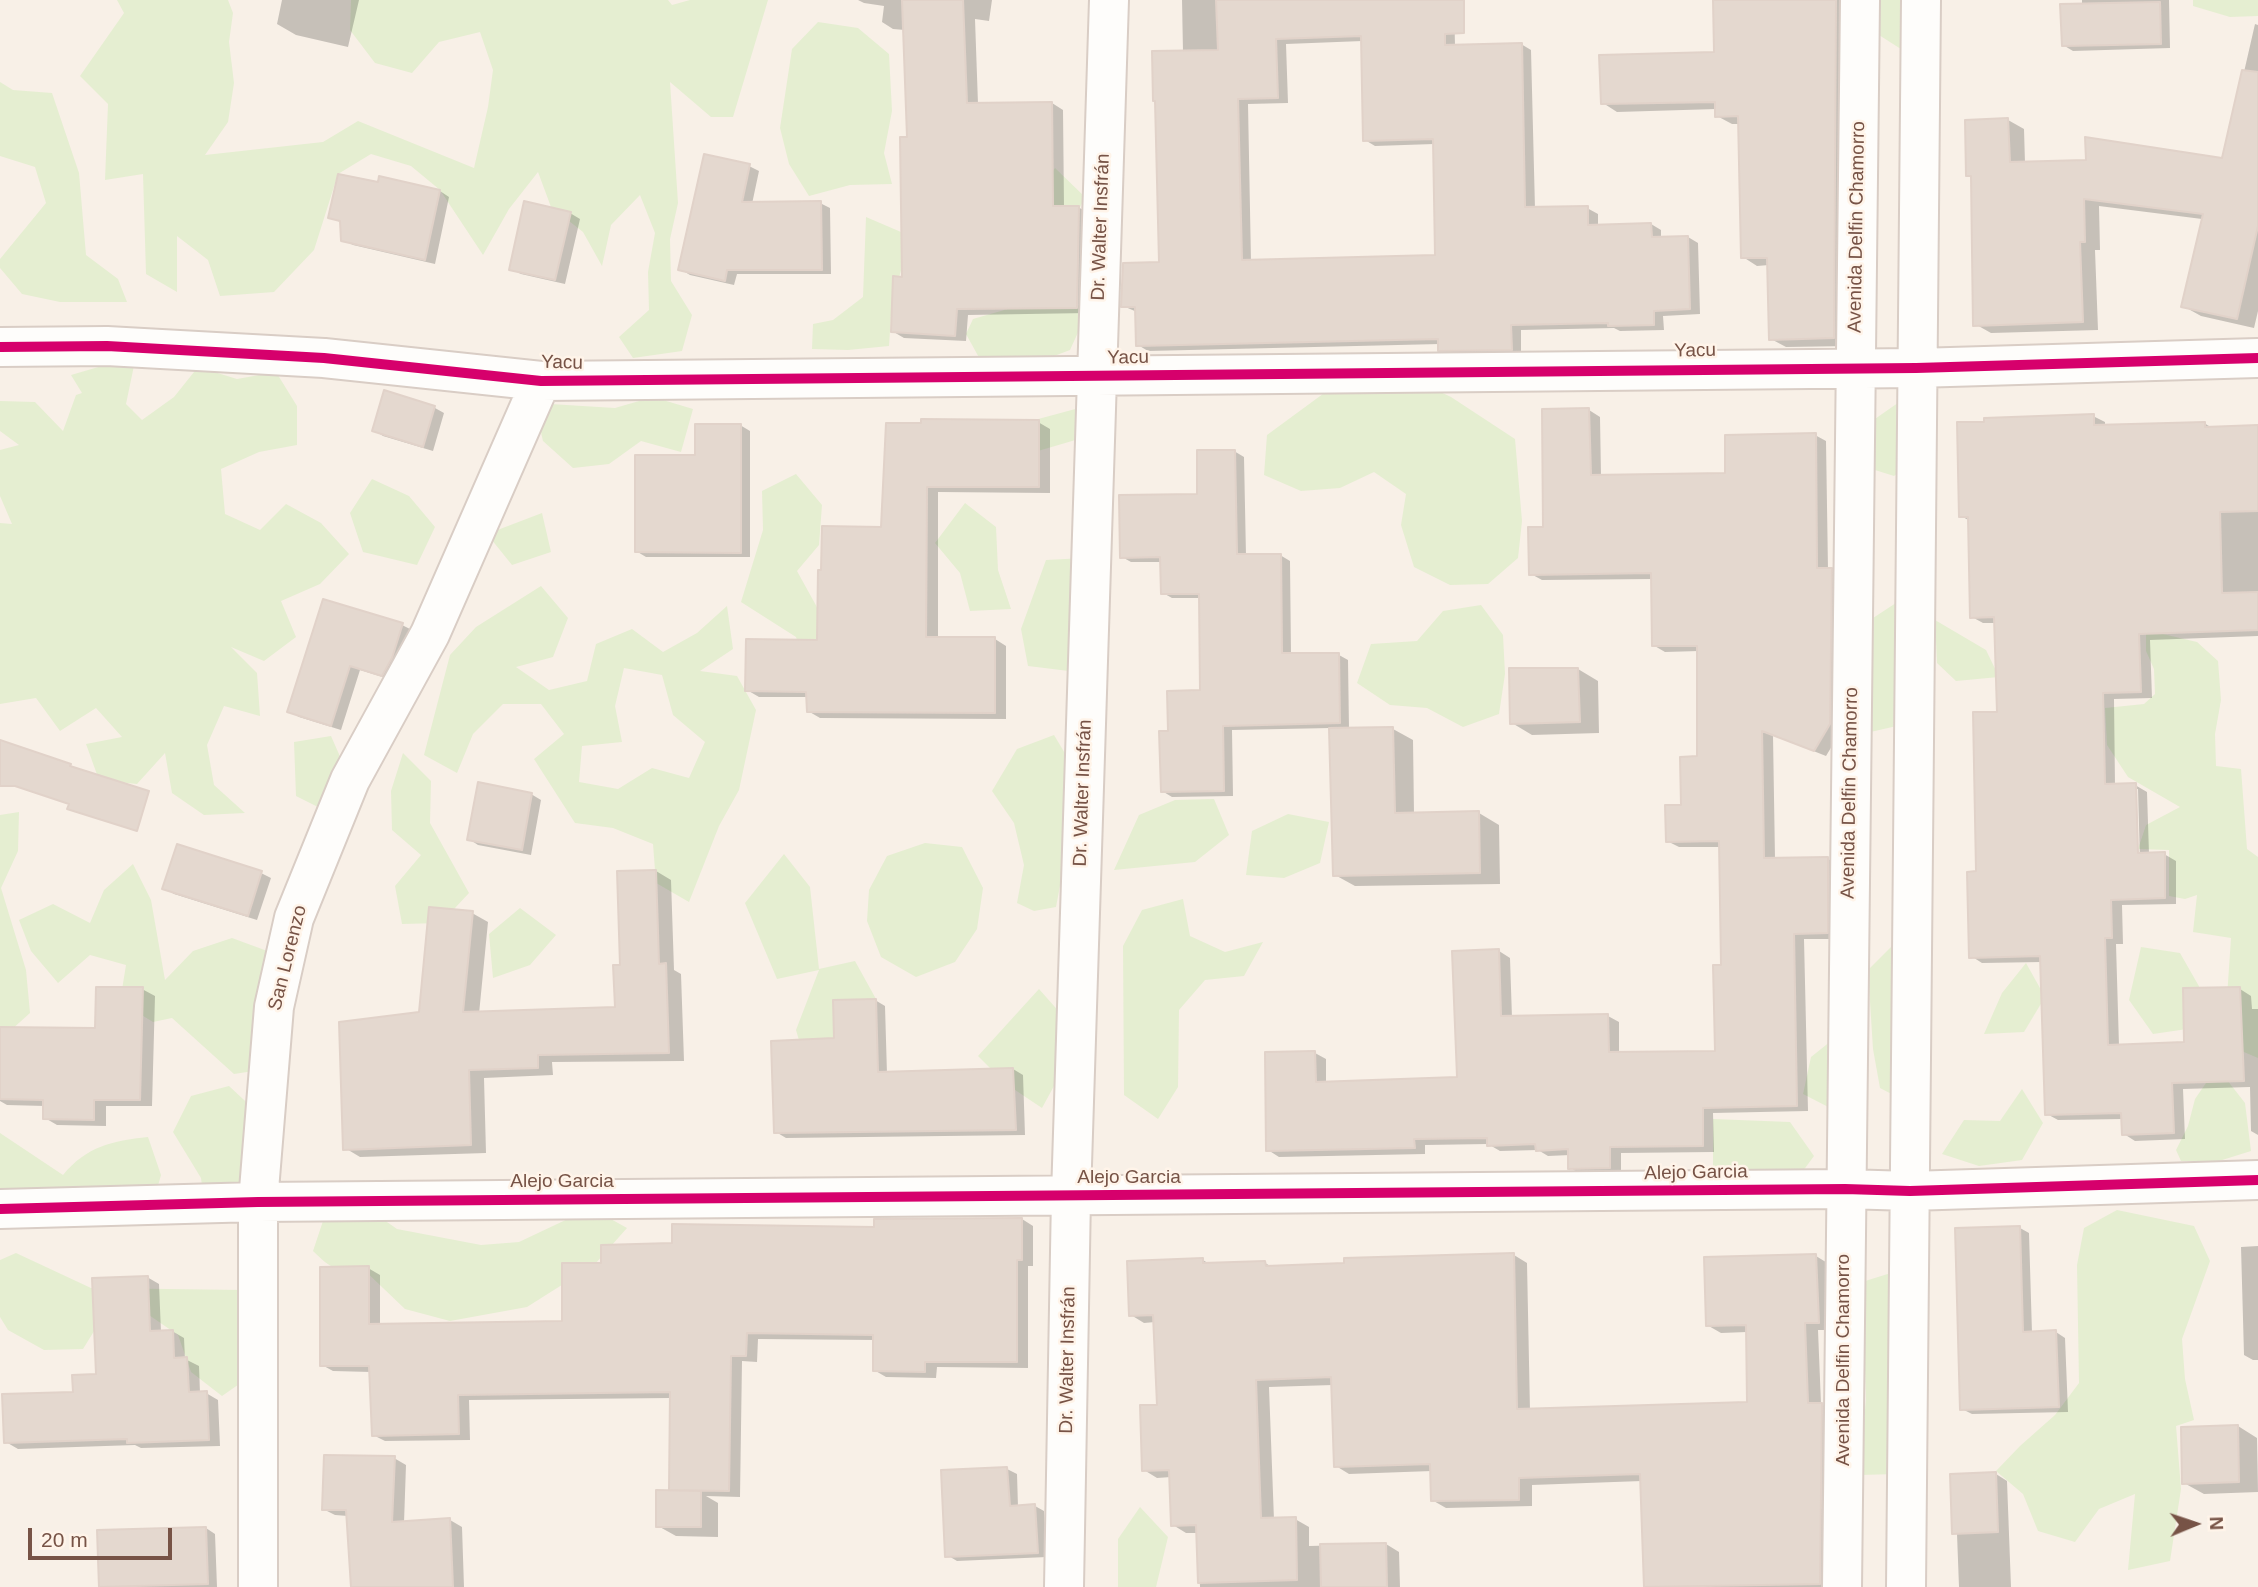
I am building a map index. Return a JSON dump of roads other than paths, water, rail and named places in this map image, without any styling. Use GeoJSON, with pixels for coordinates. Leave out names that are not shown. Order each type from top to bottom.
{"type":"FeatureCollection","features":[{"type":"Feature","properties":{"kind":"street","name":"Dr. Walter Insfrán"},"geometry":{"type":"LineString","coordinates":[[1064,1587],[1071,1196],[1108,0]]}},
{"type":"Feature","properties":{"kind":"street","name":"Avenida Delfin Chamorro"},"geometry":{"type":"LineString","coordinates":[[1842,1587],[1860,0]]}},
{"type":"Feature","properties":{"kind":"street"},"geometry":{"type":"LineString","coordinates":[[1906,1587],[1921,0]]}},
{"type":"Feature","properties":{"kind":"street","name":"Yacu"},"geometry":{"type":"LineString","coordinates":[[0,347],[107,346],[324,358],[541,381],[1916,368],[2258,358]]}},
{"type":"Feature","properties":{"kind":"street","name":"San Lorenzo"},"geometry":{"type":"LineString","coordinates":[[258,1587],[258,1202],[274,1007],[294,918],[350,780],[430,634],[541,381]]}},
{"type":"Feature","properties":{"kind":"street","name":"Alejo Garcia"},"geometry":{"type":"LineString","coordinates":[[0,1209],[258,1202],[1845,1189],[1910,1191],[2258,1180]]}}]}
